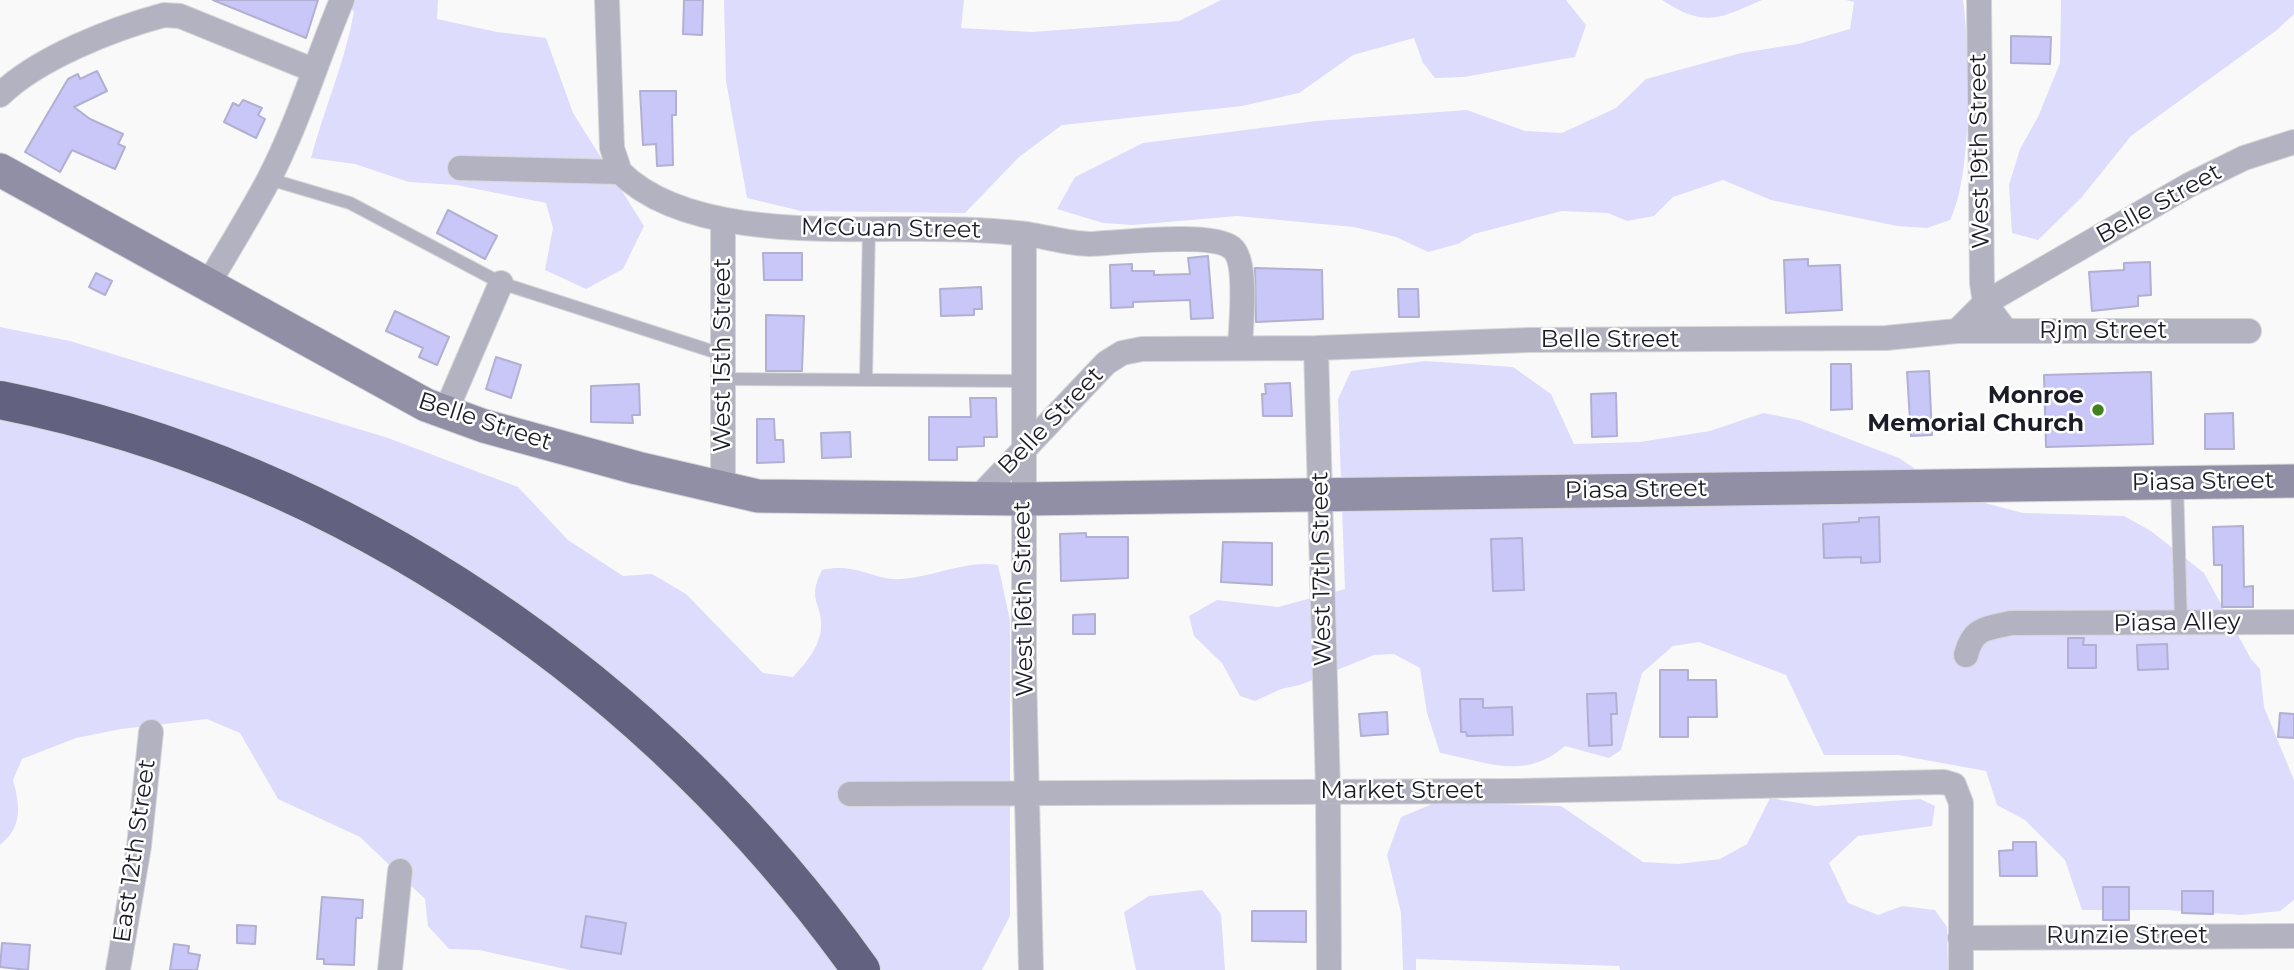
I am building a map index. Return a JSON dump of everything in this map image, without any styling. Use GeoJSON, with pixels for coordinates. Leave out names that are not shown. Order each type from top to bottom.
{"type":"FeatureCollection","features":[{"type":"Feature","properties":{"kind":"highway"},"geometry":{"type":"LineString","coordinates":[[0,400],[97,424],[270,484],[346,520],[464,589],[578,672],[683,763],[776,862],[861,970]]}},
{"type":"Feature","properties":{"kind":"street"},"geometry":{"type":"LineString","coordinates":[[207,286],[269,179],[306,97],[313,71],[342,0]]}},
{"type":"Feature","properties":{"kind":"street"},"geometry":{"type":"LineString","coordinates":[[460,168],[620,172],[612,148],[607,0]]}},
{"type":"Feature","properties":{"kind":"street","name":"West 19th Street"},"geometry":{"type":"LineString","coordinates":[[1979,0],[1979,205],[1984,303]]}},
{"type":"Feature","properties":{"kind":"street"},"geometry":{"type":"LineString","coordinates":[[0,95],[17,78],[42,62],[149,19],[180,16],[313,71]]}},
{"type":"Feature","properties":{"kind":"street","name":"Belle Street"},"geometry":{"type":"LineString","coordinates":[[0,170],[386,386],[445,413],[723,489],[758,495],[978,498],[1106,363],[1122,353],[1170,346],[1316,348],[1529,340],[1886,338],[1957,331],[1984,303],[2189,185],[2245,158],[2294,142]]}},
{"type":"Feature","properties":{"kind":"street","name":"McGuan Street"},"geometry":{"type":"LineString","coordinates":[[620,172],[639,188],[670,202],[723,221],[746,226],[1024,234],[1086,244],[1177,239],[1214,241],[1231,247],[1240,262],[1240,346]]}},
{"type":"Feature","properties":{"kind":"street","name":"West 15th Street"},"geometry":{"type":"LineString","coordinates":[[723,221],[723,489]]}},
{"type":"Feature","properties":{"kind":"street","name":"West 16th Street"},"geometry":{"type":"LineString","coordinates":[[1024,234],[1022,451],[1031,970]]}},
{"type":"Feature","properties":{"kind":"street"},"geometry":{"type":"LineString","coordinates":[[445,413],[501,283]]}},
{"type":"Feature","properties":{"kind":"street"},"geometry":{"type":"LineString","coordinates":[[1984,303],[2006,331]]}},
{"type":"Feature","properties":{"kind":"street","name":"Rjm Street"},"geometry":{"type":"LineString","coordinates":[[1957,331],[2249,331]]}},
{"type":"Feature","properties":{"kind":"street","name":"West 17th Street"},"geometry":{"type":"LineString","coordinates":[[1316,348],[1328,791],[1329,970]]}},
{"type":"Feature","properties":{"kind":"street","name":"Piasa Street"},"geometry":{"type":"LineString","coordinates":[[978,498],[2294,481]]}},
{"type":"Feature","properties":{"kind":"street","name":"Piasa Alley"},"geometry":{"type":"LineString","coordinates":[[1966,655],[1970,639],[1982,630],[2011,623],[2061,625],[2294,622]]}},
{"type":"Feature","properties":{"kind":"street","name":"East 12th Street"},"geometry":{"type":"LineString","coordinates":[[118,970],[139,846],[151,732]]}},
{"type":"Feature","properties":{"kind":"street","name":"Market Street"},"geometry":{"type":"LineString","coordinates":[[850,794],[1517,791],[1924,781],[1954,785],[1961,803],[1960,938]]}},
{"type":"Feature","properties":{"kind":"street"},"geometry":{"type":"LineString","coordinates":[[390,970],[400,871]]}},
{"type":"Feature","properties":{"kind":"street","name":"Runzie Street"},"geometry":{"type":"LineString","coordinates":[[1960,938],[2294,936]]}},
{"type":"Feature","properties":{"kind":"street"},"geometry":{"type":"LineString","coordinates":[[1960,938],[1961,970]]}},
{"type":"Feature","properties":{"kind":"lane"},"geometry":{"type":"LineString","coordinates":[[269,179],[350,203],[501,283],[724,367],[866,380],[1022,381]]}},
{"type":"Feature","properties":{"kind":"lane"},"geometry":{"type":"LineString","coordinates":[[866,380],[869,228]]}},
{"type":"Feature","properties":{"kind":"lane"},"geometry":{"type":"LineString","coordinates":[[2177,483],[2181,623]]}},
{"type":"Feature","properties":{"kind":"shaded area"},"geometry":{"type":"Polygon","coordinates":[[[344,0],[438,0],[437,19],[497,32],[546,38],[573,113],[644,226],[623,269],[586,289],[545,270],[553,228],[546,203],[456,185],[409,182],[355,164],[311,158],[354,12],[344,0]]]}},
{"type":"Feature","properties":{"kind":"shaded area"},"geometry":{"type":"Polygon","coordinates":[[[724,0],[964,0],[961,28],[1032,32],[1179,21],[1221,0],[1566,0],[1586,25],[1575,57],[1464,77],[1435,78],[1423,63],[1414,38],[1353,55],[1299,93],[1242,106],[1062,125],[1019,157],[965,213],[801,211],[747,198],[726,81],[724,0]]]}},
{"type":"Feature","properties":{"kind":"shaded area"},"geometry":{"type":"Polygon","coordinates":[[[1662,0],[1762,0],[1712,18],[1690,14],[1662,0]]]}},
{"type":"Feature","properties":{"kind":"shaded area"},"geometry":{"type":"Polygon","coordinates":[[[1846,0],[1963,0],[1968,112],[1963,174],[1950,220],[1927,228],[1897,226],[1771,200],[1723,180],[1673,197],[1654,216],[1627,221],[1608,213],[1562,211],[1474,234],[1458,244],[1428,252],[1396,237],[1354,227],[1237,216],[1133,225],[1103,223],[1057,209],[1075,177],[1143,143],[1316,121],[1467,110],[1525,131],[1562,133],[1616,108],[1646,79],[1741,53],[1798,44],[1850,29],[1854,2],[1846,0]]]}},
{"type":"Feature","properties":{"kind":"shaded area"},"geometry":{"type":"Polygon","coordinates":[[[2061,0],[2294,0],[2294,14],[2277,30],[2131,136],[2081,198],[2038,240],[2012,233],[2009,185],[2020,149],[2038,117],[2060,63],[2061,0]]]}},
{"type":"Feature","properties":{"kind":"shaded area"},"geometry":{"type":"Polygon","coordinates":[[[0,327],[70,341],[388,438],[518,487],[568,540],[623,576],[652,574],[686,594],[763,673],[793,677],[814,649],[821,629],[815,589],[822,570],[845,568],[902,579],[974,565],[998,565],[1010,620],[1010,916],[982,970],[570,970],[479,950],[449,949],[428,926],[425,899],[360,837],[278,799],[240,733],[207,719],[121,729],[76,738],[22,759],[13,780],[18,807],[16,823],[13,831],[0,845],[0,327]]]}},
{"type":"Feature","properties":{"kind":"shaded area"},"geometry":{"type":"Polygon","coordinates":[[[1425,361],[1513,367],[1551,394],[1574,444],[1640,442],[1710,431],[1763,413],[1799,420],[1899,458],[1954,495],[2023,513],[2124,516],[2151,531],[2204,573],[2251,659],[2260,669],[2264,707],[2294,780],[2294,900],[2280,911],[2242,915],[2166,910],[2082,910],[2065,860],[2025,820],[1997,805],[1986,771],[1898,755],[1824,755],[1786,675],[1699,642],[1673,646],[1642,673],[1621,750],[1609,758],[1565,746],[1550,757],[1535,763],[1506,766],[1440,753],[1427,713],[1420,668],[1394,654],[1374,655],[1255,701],[1240,696],[1222,663],[1194,636],[1189,616],[1217,600],[1278,607],[1345,589],[1338,399],[1351,371],[1425,361]]]}},
{"type":"Feature","properties":{"kind":"shaded area"},"geometry":{"type":"Polygon","coordinates":[[[1770,798],[1816,806],[1920,799],[1935,806],[1932,826],[1858,836],[1829,863],[1848,903],[1878,915],[1902,906],[1935,910],[1947,927],[1948,970],[1620,970],[1619,966],[1416,959],[1416,970],[1403,970],[1401,913],[1387,855],[1401,817],[1437,802],[1561,806],[1643,862],[1678,864],[1720,859],[1747,844],[1770,798]]]}},
{"type":"Feature","properties":{"kind":"shaded area"},"geometry":{"type":"Polygon","coordinates":[[[1202,890],[1221,914],[1225,970],[1136,970],[1124,912],[1149,896],[1202,890]]]}},
{"type":"Feature","properties":{"kind":"building"},"geometry":{"type":"Polygon","coordinates":[[[213,0],[318,0],[306,38],[213,0]]]}},
{"type":"Feature","properties":{"kind":"building"},"geometry":{"type":"Polygon","coordinates":[[[684,0],[703,0],[702,35],[683,34],[684,0]]]}},
{"type":"Feature","properties":{"kind":"building"},"geometry":{"type":"Polygon","coordinates":[[[2011,36],[2051,37],[2050,64],[2011,63],[2011,36]]]}},
{"type":"Feature","properties":{"kind":"building"},"geometry":{"type":"Polygon","coordinates":[[[97,71],[107,91],[74,107],[90,119],[123,134],[118,144],[125,147],[115,169],[72,150],[60,172],[25,152],[68,79],[78,74],[80,79],[97,71]]]}},
{"type":"Feature","properties":{"kind":"building"},"geometry":{"type":"Polygon","coordinates":[[[640,91],[676,91],[676,115],[672,115],[673,165],[657,166],[656,144],[643,145],[640,91]]]}},
{"type":"Feature","properties":{"kind":"building"},"geometry":{"type":"Polygon","coordinates":[[[243,100],[262,108],[258,115],[265,119],[256,138],[224,122],[233,103],[239,106],[243,100]]]}},
{"type":"Feature","properties":{"kind":"building"},"geometry":{"type":"Polygon","coordinates":[[[448,210],[497,236],[485,259],[437,233],[448,210]]]}},
{"type":"Feature","properties":{"kind":"building"},"geometry":{"type":"Polygon","coordinates":[[[763,253],[802,253],[802,280],[764,280],[763,253]]]}},
{"type":"Feature","properties":{"kind":"building"},"geometry":{"type":"Polygon","coordinates":[[[1208,256],[1213,318],[1191,319],[1190,300],[1133,302],[1133,307],[1111,308],[1110,265],[1132,264],[1132,271],[1154,271],[1154,275],[1190,274],[1188,258],[1208,256]]]}},
{"type":"Feature","properties":{"kind":"building"},"geometry":{"type":"Polygon","coordinates":[[[1808,259],[1808,266],[1840,265],[1842,310],[1786,313],[1784,260],[1808,259]]]}},
{"type":"Feature","properties":{"kind":"building"},"geometry":{"type":"Polygon","coordinates":[[[2150,262],[2151,295],[2138,296],[2138,306],[2092,311],[2089,272],[2124,270],[2124,263],[2150,262]]]}},
{"type":"Feature","properties":{"kind":"building"},"geometry":{"type":"Polygon","coordinates":[[[1255,268],[1322,270],[1323,319],[1256,322],[1255,268]]]}},
{"type":"Feature","properties":{"kind":"building"},"geometry":{"type":"Polygon","coordinates":[[[96,273],[112,281],[105,295],[89,287],[96,273]]]}},
{"type":"Feature","properties":{"kind":"building"},"geometry":{"type":"Polygon","coordinates":[[[981,287],[982,309],[974,309],[974,315],[941,316],[940,289],[981,287]]]}},
{"type":"Feature","properties":{"kind":"building"},"geometry":{"type":"Polygon","coordinates":[[[1398,289],[1418,289],[1419,317],[1399,317],[1398,289]]]}},
{"type":"Feature","properties":{"kind":"building"},"geometry":{"type":"Polygon","coordinates":[[[395,311],[449,337],[437,365],[419,357],[423,348],[386,331],[395,311]]]}},
{"type":"Feature","properties":{"kind":"building"},"geometry":{"type":"Polygon","coordinates":[[[766,315],[804,316],[802,371],[766,371],[766,315]]]}},
{"type":"Feature","properties":{"kind":"building"},"geometry":{"type":"Polygon","coordinates":[[[496,357],[521,365],[511,398],[486,389],[496,357]]]}},
{"type":"Feature","properties":{"kind":"building"},"geometry":{"type":"Polygon","coordinates":[[[1831,364],[1851,364],[1852,409],[1831,410],[1831,364]]]}},
{"type":"Feature","properties":{"kind":"building"},"geometry":{"type":"Polygon","coordinates":[[[1929,371],[1932,435],[1911,436],[1907,372],[1929,371]]]}},
{"type":"Feature","properties":{"kind":"building","name":"Monroe Memorial Church"},"geometry":{"type":"Polygon","coordinates":[[[2151,372],[2153,444],[2046,447],[2044,375],[2151,372]]]}},
{"type":"Feature","properties":{"kind":"building"},"geometry":{"type":"Polygon","coordinates":[[[1290,383],[1292,416],[1263,416],[1262,394],[1266,394],[1265,384],[1290,383]]]}},
{"type":"Feature","properties":{"kind":"building"},"geometry":{"type":"Polygon","coordinates":[[[639,384],[640,415],[632,415],[633,423],[591,422],[591,386],[639,384]]]}},
{"type":"Feature","properties":{"kind":"building"},"geometry":{"type":"Polygon","coordinates":[[[1616,393],[1617,436],[1592,437],[1591,394],[1616,393]]]}},
{"type":"Feature","properties":{"kind":"building"},"geometry":{"type":"Polygon","coordinates":[[[970,398],[996,398],[997,437],[984,437],[984,446],[957,447],[957,460],[929,460],[929,417],[971,417],[970,398]]]}},
{"type":"Feature","properties":{"kind":"building"},"geometry":{"type":"Polygon","coordinates":[[[2233,413],[2234,449],[2205,449],[2205,414],[2233,413]]]}},
{"type":"Feature","properties":{"kind":"building"},"geometry":{"type":"Polygon","coordinates":[[[757,419],[774,419],[775,440],[783,440],[784,462],[757,463],[757,419]]]}},
{"type":"Feature","properties":{"kind":"building"},"geometry":{"type":"Polygon","coordinates":[[[850,432],[851,457],[822,458],[821,433],[850,432]]]}},
{"type":"Feature","properties":{"kind":"building"},"geometry":{"type":"Polygon","coordinates":[[[1879,517],[1880,562],[1861,563],[1861,557],[1824,558],[1823,524],[1859,522],[1859,518],[1879,517]]]}},
{"type":"Feature","properties":{"kind":"building"},"geometry":{"type":"Polygon","coordinates":[[[2243,526],[2244,587],[2253,586],[2253,607],[2222,607],[2222,565],[2214,565],[2213,527],[2243,526]]]}},
{"type":"Feature","properties":{"kind":"building"},"geometry":{"type":"Polygon","coordinates":[[[1086,533],[1086,537],[1128,537],[1128,578],[1061,581],[1060,534],[1086,533]]]}},
{"type":"Feature","properties":{"kind":"building"},"geometry":{"type":"Polygon","coordinates":[[[1522,538],[1524,590],[1493,591],[1491,539],[1522,538]]]}},
{"type":"Feature","properties":{"kind":"building"},"geometry":{"type":"Polygon","coordinates":[[[1223,542],[1272,543],[1272,585],[1221,582],[1223,542]]]}},
{"type":"Feature","properties":{"kind":"building"},"geometry":{"type":"Polygon","coordinates":[[[1095,614],[1095,634],[1073,634],[1073,615],[1095,614]]]}},
{"type":"Feature","properties":{"kind":"building"},"geometry":{"type":"Polygon","coordinates":[[[2068,638],[2084,638],[2083,645],[2096,645],[2096,668],[2068,668],[2068,638]]]}},
{"type":"Feature","properties":{"kind":"building"},"geometry":{"type":"Polygon","coordinates":[[[2167,644],[2168,669],[2138,670],[2137,645],[2167,644]]]}},
{"type":"Feature","properties":{"kind":"building"},"geometry":{"type":"Polygon","coordinates":[[[1660,670],[1688,670],[1688,680],[1716,680],[1717,717],[1688,717],[1688,737],[1660,737],[1660,670]]]}},
{"type":"Feature","properties":{"kind":"building"},"geometry":{"type":"Polygon","coordinates":[[[1616,693],[1617,714],[1611,714],[1612,745],[1589,746],[1587,694],[1616,693]]]}},
{"type":"Feature","properties":{"kind":"building"},"geometry":{"type":"Polygon","coordinates":[[[1460,699],[1483,699],[1483,708],[1512,707],[1513,735],[1467,736],[1466,732],[1461,732],[1460,699]]]}},
{"type":"Feature","properties":{"kind":"building"},"geometry":{"type":"Polygon","coordinates":[[[1387,712],[1388,734],[1361,736],[1359,714],[1387,712]]]}},
{"type":"Feature","properties":{"kind":"building"},"geometry":{"type":"Polygon","coordinates":[[[2280,713],[2294,714],[2294,738],[2278,737],[2280,713]]]}},
{"type":"Feature","properties":{"kind":"building"},"geometry":{"type":"Polygon","coordinates":[[[2013,842],[2036,842],[2037,876],[2000,876],[1999,851],[2013,850],[2013,842]]]}},
{"type":"Feature","properties":{"kind":"building"},"geometry":{"type":"Polygon","coordinates":[[[2103,887],[2129,887],[2129,920],[2103,920],[2103,887]]]}},
{"type":"Feature","properties":{"kind":"building"},"geometry":{"type":"Polygon","coordinates":[[[2182,891],[2213,891],[2213,914],[2182,913],[2182,891]]]}},
{"type":"Feature","properties":{"kind":"building"},"geometry":{"type":"Polygon","coordinates":[[[322,897],[363,900],[362,918],[356,918],[354,965],[324,964],[324,959],[317,959],[322,897]]]}},
{"type":"Feature","properties":{"kind":"building"},"geometry":{"type":"Polygon","coordinates":[[[1252,911],[1306,911],[1306,942],[1252,941],[1252,911]]]}},
{"type":"Feature","properties":{"kind":"building"},"geometry":{"type":"Polygon","coordinates":[[[586,916],[626,923],[621,954],[581,947],[586,916]]]}},
{"type":"Feature","properties":{"kind":"building"},"geometry":{"type":"Polygon","coordinates":[[[237,925],[256,926],[255,944],[237,943],[237,925]]]}},
{"type":"Feature","properties":{"kind":"building"},"geometry":{"type":"Polygon","coordinates":[[[2,943],[30,945],[28,970],[0,967],[2,943]]]}},
{"type":"Feature","properties":{"kind":"building"},"geometry":{"type":"Polygon","coordinates":[[[174,944],[189,946],[188,953],[200,955],[197,970],[170,970],[174,944]]]}},
{"type":"Feature","properties":{"kind":"place","name":"Monroe Memorial Church"},"geometry":{"type":"Point","coordinates":[2098,410]}}]}
